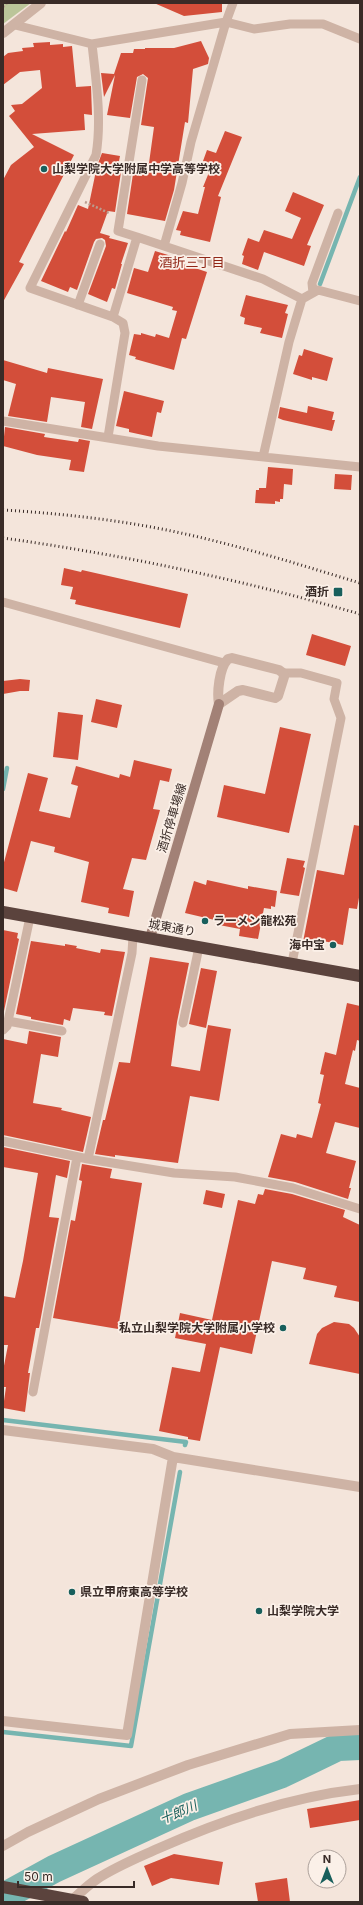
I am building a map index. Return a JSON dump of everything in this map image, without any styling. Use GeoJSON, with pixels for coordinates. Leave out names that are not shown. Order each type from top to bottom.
{"type":"FeatureCollection","features":[{"type":"Feature","properties":{"kind":"highway","name":"城東通り"},"geometry":{"type":"LineString","coordinates":[[3,912],[360,976]]}},
{"type":"Feature","properties":{"kind":"highway"},"geometry":{"type":"LineString","coordinates":[[3,1887],[77,1901]]}},
{"type":"Feature","properties":{"kind":"main road","name":"酒折停車場線"},"geometry":{"type":"LineString","coordinates":[[150,938],[219,704]]}},
{"type":"Feature","properties":{"kind":"street"},"geometry":{"type":"LineString","coordinates":[[3,33],[41,3]]}},
{"type":"Feature","properties":{"kind":"street"},"geometry":{"type":"LineString","coordinates":[[232,658],[279,670],[283,673],[280,692],[274,698],[243,690],[238,691],[219,704],[217,694],[224,663],[228,659],[232,658]]}},
{"type":"Feature","properties":{"kind":"street"},"geometry":{"type":"LineString","coordinates":[[3,1430],[153,1449],[173,1457],[360,1487]]}},
{"type":"Feature","properties":{"kind":"street"},"geometry":{"type":"LineString","coordinates":[[3,1721],[127,1735],[173,1457]]}},
{"type":"Feature","properties":{"kind":"street"},"geometry":{"type":"LineString","coordinates":[[3,1846],[28,1832],[99,1799],[188,1765],[290,1734],[360,1730]]}},
{"type":"Feature","properties":{"kind":"street"},"geometry":{"type":"LineString","coordinates":[[77,1901],[98,1878],[140,1856],[192,1833],[247,1813],[292,1801],[334,1792],[360,1789]]}},
{"type":"Feature","properties":{"kind":"lane"},"geometry":{"type":"LineString","coordinates":[[164,246],[182,183],[191,142],[226,22],[233,3]]}},
{"type":"Feature","properties":{"kind":"lane"},"geometry":{"type":"LineString","coordinates":[[14,25],[92,44],[226,22],[254,29],[306,22],[323,24],[360,39]]}},
{"type":"Feature","properties":{"kind":"lane"},"geometry":{"type":"LineString","coordinates":[[92,44],[98,118],[96,155],[30,288],[113,317],[123,323],[126,333],[108,438]]}},
{"type":"Feature","properties":{"kind":"lane"},"geometry":{"type":"LineString","coordinates":[[142,80],[118,231],[263,279],[302,299]]}},
{"type":"Feature","properties":{"kind":"lane"},"geometry":{"type":"LineString","coordinates":[[313,293],[312,283],[338,213]]}},
{"type":"Feature","properties":{"kind":"lane"},"geometry":{"type":"LineString","coordinates":[[113,317],[137,237]]}},
{"type":"Feature","properties":{"kind":"lane"},"geometry":{"type":"LineString","coordinates":[[78,305],[100,244]]}},
{"type":"Feature","properties":{"kind":"lane"},"geometry":{"type":"LineString","coordinates":[[263,457],[289,342],[302,299],[318,290],[360,301]]}},
{"type":"Feature","properties":{"kind":"lane"},"geometry":{"type":"LineString","coordinates":[[3,421],[158,446],[360,467]]}},
{"type":"Feature","properties":{"kind":"lane"},"geometry":{"type":"LineString","coordinates":[[3,602],[224,663]]}},
{"type":"Feature","properties":{"kind":"lane"},"geometry":{"type":"LineString","coordinates":[[283,673],[301,673],[337,684],[334,699],[341,718],[292,963]]}},
{"type":"Feature","properties":{"kind":"lane"},"geometry":{"type":"LineString","coordinates":[[3,1030],[8,1021],[30,917]]}},
{"type":"Feature","properties":{"kind":"lane"},"geometry":{"type":"LineString","coordinates":[[88,1159],[132,953],[134,936]]}},
{"type":"Feature","properties":{"kind":"lane"},"geometry":{"type":"LineString","coordinates":[[183,1023],[200,948]]}},
{"type":"Feature","properties":{"kind":"lane"},"geometry":{"type":"LineString","coordinates":[[8,1021],[62,1031]]}},
{"type":"Feature","properties":{"kind":"lane"},"geometry":{"type":"LineString","coordinates":[[3,1141],[77,1157],[174,1173],[235,1177],[293,1188],[360,1209]]}},
{"type":"Feature","properties":{"kind":"lane"},"geometry":{"type":"LineString","coordinates":[[33,1392],[77,1157]]}},
{"type":"Feature","properties":{"kind":"path"},"geometry":{"type":"LineString","coordinates":[[3,7],[7,3]]}},
{"type":"Feature","properties":{"kind":"path"},"geometry":{"type":"LineString","coordinates":[[75,197],[120,218]]}},
{"type":"Feature","properties":{"kind":"green space"},"geometry":{"type":"Polygon","coordinates":[[[3,3],[31,3],[3,24],[3,3]]]}},
{"type":"Feature","properties":{"kind":"building"},"geometry":{"type":"Polygon","coordinates":[[[154,3],[222,3],[222,12],[184,16],[154,3]]]}},
{"type":"Feature","properties":{"kind":"building"},"geometry":{"type":"Polygon","coordinates":[[[201,41],[209,58],[208,64],[193,69],[188,123],[185,122],[174,190],[165,221],[127,214],[133,174],[142,176],[145,163],[149,163],[154,127],[141,125],[148,78],[143,74],[137,77],[130,118],[107,115],[115,75],[104,97],[101,73],[114,74],[121,53],[133,53],[134,49],[174,48],[201,41]]]}},
{"type":"Feature","properties":{"kind":"building"},"geometry":{"type":"Polygon","coordinates":[[[50,42],[50,45],[63,44],[63,47],[72,46],[76,87],[91,86],[92,115],[84,114],[85,130],[32,134],[74,155],[19,262],[24,264],[3,302],[3,180],[11,165],[34,147],[9,116],[15,111],[11,105],[22,104],[42,88],[40,70],[20,72],[3,85],[3,57],[8,53],[23,51],[22,48],[34,47],[33,43],[50,42]]]}},
{"type":"Feature","properties":{"kind":"building"},"geometry":{"type":"Polygon","coordinates":[[[225,131],[242,137],[218,196],[221,197],[210,242],[180,235],[181,231],[176,230],[183,211],[198,214],[205,187],[203,187],[212,165],[203,161],[207,150],[216,153],[225,131]]]}},
{"type":"Feature","properties":{"kind":"building"},"geometry":{"type":"Polygon","coordinates":[[[102,153],[120,156],[117,171],[121,172],[115,212],[108,211],[100,233],[110,236],[109,238],[128,243],[115,289],[112,288],[107,302],[88,294],[106,246],[105,240],[102,238],[96,239],[94,242],[77,290],[70,287],[68,292],[41,281],[78,205],[88,209],[97,166],[102,153]]]}},
{"type":"Feature","properties":{"kind":"building"},"geometry":{"type":"Polygon","coordinates":[[[293,192],[324,205],[307,245],[311,246],[304,266],[264,252],[258,270],[242,264],[244,256],[242,255],[248,238],[259,242],[264,230],[292,239],[301,218],[285,211],[293,192]]]}},
{"type":"Feature","properties":{"kind":"building"},"geometry":{"type":"Polygon","coordinates":[[[155,251],[178,258],[177,262],[207,272],[186,339],[182,338],[174,370],[135,359],[136,357],[129,355],[134,334],[141,335],[141,333],[155,337],[156,334],[169,338],[177,311],[172,310],[173,307],[127,293],[134,268],[148,272],[155,251]]]}},
{"type":"Feature","properties":{"kind":"building"},"geometry":{"type":"Polygon","coordinates":[[[246,295],[288,305],[285,313],[288,314],[282,338],[260,333],[262,328],[244,324],[245,318],[240,316],[246,295]]]}},
{"type":"Feature","properties":{"kind":"building"},"geometry":{"type":"Polygon","coordinates":[[[304,349],[333,358],[327,381],[312,377],[312,380],[293,374],[299,355],[302,356],[304,349]]]}},
{"type":"Feature","properties":{"kind":"building"},"geometry":{"type":"Polygon","coordinates":[[[3,360],[47,373],[48,368],[103,379],[92,429],[81,427],[85,402],[51,397],[47,422],[8,416],[16,384],[3,380],[3,360]]]}},
{"type":"Feature","properties":{"kind":"building"},"geometry":{"type":"Polygon","coordinates":[[[124,391],[164,401],[161,413],[157,412],[152,437],[129,432],[129,429],[116,426],[124,391]]]}},
{"type":"Feature","properties":{"kind":"building"},"geometry":{"type":"Polygon","coordinates":[[[308,406],[334,412],[332,420],[335,420],[332,431],[278,418],[280,407],[307,413],[308,406]]]}},
{"type":"Feature","properties":{"kind":"building"},"geometry":{"type":"Polygon","coordinates":[[[5,427],[45,434],[44,437],[78,442],[79,439],[90,441],[84,472],[69,470],[71,460],[37,455],[3,446],[5,427]]]}},
{"type":"Feature","properties":{"kind":"building"},"geometry":{"type":"Polygon","coordinates":[[[268,467],[293,469],[292,485],[284,484],[283,499],[280,499],[280,502],[275,501],[275,504],[255,503],[256,490],[259,490],[259,488],[266,488],[268,467]]]}},
{"type":"Feature","properties":{"kind":"building"},"geometry":{"type":"Polygon","coordinates":[[[335,474],[352,475],[351,490],[334,489],[335,474]]]}},
{"type":"Feature","properties":{"kind":"building"},"geometry":{"type":"Polygon","coordinates":[[[64,568],[81,572],[82,570],[188,594],[180,628],[75,604],[76,600],[70,599],[73,587],[61,585],[64,568]]]}},
{"type":"Feature","properties":{"kind":"building","name":"酒折"},"geometry":{"type":"Polygon","coordinates":[[[312,634],[351,646],[345,666],[306,655],[312,634]]]}},
{"type":"Feature","properties":{"kind":"building"},"geometry":{"type":"Polygon","coordinates":[[[20,679],[30,680],[29,691],[3,694],[3,681],[20,679]]]}},
{"type":"Feature","properties":{"kind":"building"},"geometry":{"type":"Polygon","coordinates":[[[96,699],[122,705],[117,728],[91,722],[96,699]]]}},
{"type":"Feature","properties":{"kind":"building"},"geometry":{"type":"Polygon","coordinates":[[[58,712],[83,715],[78,760],[53,757],[58,712]]]}},
{"type":"Feature","properties":{"kind":"building"},"geometry":{"type":"Polygon","coordinates":[[[280,727],[311,734],[289,833],[217,817],[224,785],[265,794],[280,727]]]}},
{"type":"Feature","properties":{"kind":"building"},"geometry":{"type":"Polygon","coordinates":[[[134,760],[172,769],[169,782],[160,780],[153,809],[160,810],[146,860],[132,858],[123,889],[134,891],[129,917],[108,913],[109,908],[81,902],[89,862],[54,852],[55,847],[31,841],[17,892],[3,888],[3,866],[28,773],[48,778],[39,811],[70,818],[78,786],[71,784],[76,766],[119,778],[120,774],[130,777],[134,760]]]}},
{"type":"Feature","properties":{"kind":"building"},"geometry":{"type":"Polygon","coordinates":[[[354,825],[360,826],[360,892],[357,909],[349,908],[343,945],[318,940],[316,950],[302,947],[317,870],[344,875],[354,825]]]}},
{"type":"Feature","properties":{"kind":"building"},"geometry":{"type":"Polygon","coordinates":[[[287,858],[305,861],[299,896],[280,893],[287,858]]]}},
{"type":"Feature","properties":{"kind":"building"},"geometry":{"type":"Polygon","coordinates":[[[207,880],[248,889],[248,886],[277,891],[275,907],[271,906],[271,909],[264,908],[258,939],[239,936],[240,929],[219,925],[219,921],[185,913],[194,881],[206,885],[207,880]]]}},
{"type":"Feature","properties":{"kind":"building"},"geometry":{"type":"Polygon","coordinates":[[[3,930],[18,933],[17,938],[19,939],[4,1011],[3,930]]]}},
{"type":"Feature","properties":{"kind":"building"},"geometry":{"type":"Polygon","coordinates":[[[31,941],[65,946],[65,944],[77,946],[76,948],[100,953],[101,949],[125,952],[112,1016],[104,1015],[105,1012],[73,1008],[70,1021],[64,1019],[63,1025],[31,1019],[31,1017],[16,1014],[31,941]]]}},
{"type":"Feature","properties":{"kind":"building"},"geometry":{"type":"Polygon","coordinates":[[[150,957],[189,963],[177,1022],[171,1066],[200,1071],[208,1025],[231,1029],[219,1101],[190,1096],[178,1163],[95,1154],[119,1062],[130,1063],[150,957]]]}},
{"type":"Feature","properties":{"kind":"building"},"geometry":{"type":"Polygon","coordinates":[[[201,968],[217,971],[206,1028],[189,1024],[201,968]]]}},
{"type":"Feature","properties":{"kind":"building"},"geometry":{"type":"Polygon","coordinates":[[[347,1003],[360,1006],[360,1041],[357,1040],[355,1051],[353,1050],[345,1084],[360,1088],[360,1128],[335,1122],[326,1153],[356,1161],[349,1188],[351,1188],[348,1199],[295,1182],[268,1177],[281,1134],[296,1138],[297,1134],[312,1138],[321,1104],[318,1103],[324,1075],[320,1074],[325,1052],[336,1055],[347,1003]]]}},
{"type":"Feature","properties":{"kind":"building"},"geometry":{"type":"Polygon","coordinates":[[[29,1031],[61,1037],[58,1057],[41,1054],[33,1103],[62,1108],[61,1110],[91,1117],[83,1152],[3,1135],[3,1039],[27,1044],[29,1031]]]}},
{"type":"Feature","properties":{"kind":"building"},"geometry":{"type":"Polygon","coordinates":[[[3,1147],[70,1161],[67,1178],[56,1175],[49,1217],[59,1218],[39,1328],[36,1328],[28,1373],[30,1373],[25,1412],[3,1408],[6,1387],[3,1387],[3,1371],[8,1345],[3,1345],[3,1296],[15,1298],[38,1173],[3,1167],[3,1147]]]}},
{"type":"Feature","properties":{"kind":"building"},"geometry":{"type":"Polygon","coordinates":[[[82,1164],[112,1169],[110,1178],[142,1183],[118,1329],[53,1318],[71,1220],[75,1221],[82,1181],[79,1180],[82,1164]]]}},
{"type":"Feature","properties":{"kind":"building"},"geometry":{"type":"Polygon","coordinates":[[[265,1189],[292,1194],[345,1210],[343,1217],[360,1225],[360,1302],[334,1297],[337,1286],[303,1279],[306,1268],[272,1261],[252,1354],[220,1347],[200,1441],[159,1431],[172,1367],[200,1372],[206,1344],[175,1338],[180,1313],[212,1320],[238,1200],[255,1204],[258,1194],[263,1195],[265,1189]]]}},
{"type":"Feature","properties":{"kind":"building"},"geometry":{"type":"Polygon","coordinates":[[[206,1190],[225,1194],[222,1208],[203,1204],[206,1190]]]}},
{"type":"Feature","properties":{"kind":"building"},"geometry":{"type":"Polygon","coordinates":[[[334,1322],[349,1324],[354,1328],[360,1337],[360,1374],[309,1364],[317,1334],[322,1328],[334,1322]]]}},
{"type":"Feature","properties":{"kind":"building"},"geometry":{"type":"Polygon","coordinates":[[[360,1800],[360,1820],[310,1828],[307,1809],[360,1800]]]}},
{"type":"Feature","properties":{"kind":"building"},"geometry":{"type":"Polygon","coordinates":[[[174,1854],[223,1862],[219,1885],[171,1878],[152,1886],[144,1866],[174,1854]]]}},
{"type":"Feature","properties":{"kind":"building"},"geometry":{"type":"Polygon","coordinates":[[[287,1878],[290,1902],[258,1902],[255,1883],[287,1878]]]}},
{"type":"Feature","properties":{"kind":"waterway"},"geometry":{"type":"LineString","coordinates":[[320,284],[360,177]]}},
{"type":"Feature","properties":{"kind":"waterway"},"geometry":{"type":"LineString","coordinates":[[3,789],[7,768]]}},
{"type":"Feature","properties":{"kind":"waterway"},"geometry":{"type":"LineString","coordinates":[[3,1420],[186,1442],[185,1445]]}},
{"type":"Feature","properties":{"kind":"waterway"},"geometry":{"type":"LineString","coordinates":[[3,1732],[131,1746],[180,1472]]}},
{"type":"Feature","properties":{"kind":"waterway","name":"十郎川"},"geometry":{"type":"LineString","coordinates":[[3,1897],[54,1869],[189,1807],[282,1774],[338,1747],[360,1746]]}},
{"type":"Feature","properties":{"kind":"railway"},"geometry":{"type":"LineString","coordinates":[[3,510],[96,518],[178,532],[256,552],[360,583]]}},
{"type":"Feature","properties":{"kind":"railway"},"geometry":{"type":"LineString","coordinates":[[3,538],[93,552],[228,579],[360,614]]}},
{"type":"Feature","properties":{"kind":"place","name":"山梨学院大学附属中学高等学校"},"geometry":{"type":"Point","coordinates":[44,169]}},
{"type":"Feature","properties":{"kind":"place","name":"酒折"},"geometry":{"type":"Point","coordinates":[338,592]}},
{"type":"Feature","properties":{"kind":"place","name":"ラーメン龍松苑"},"geometry":{"type":"Point","coordinates":[205,921]}},
{"type":"Feature","properties":{"kind":"place","name":"海中宝"},"geometry":{"type":"Point","coordinates":[333,945]}},
{"type":"Feature","properties":{"kind":"place","name":"私立山梨学院大学附属小学校"},"geometry":{"type":"Point","coordinates":[283,1328]}},
{"type":"Feature","properties":{"kind":"place","name":"県立甲府東高等学校"},"geometry":{"type":"Point","coordinates":[72,1592]}},
{"type":"Feature","properties":{"kind":"place","name":"山梨学院大学"},"geometry":{"type":"Point","coordinates":[259,1611]}},
{"type":"Feature","properties":{"kind":"district","name":"酒折三丁目"},"geometry":{"type":"Point","coordinates":[192,262]}}]}
